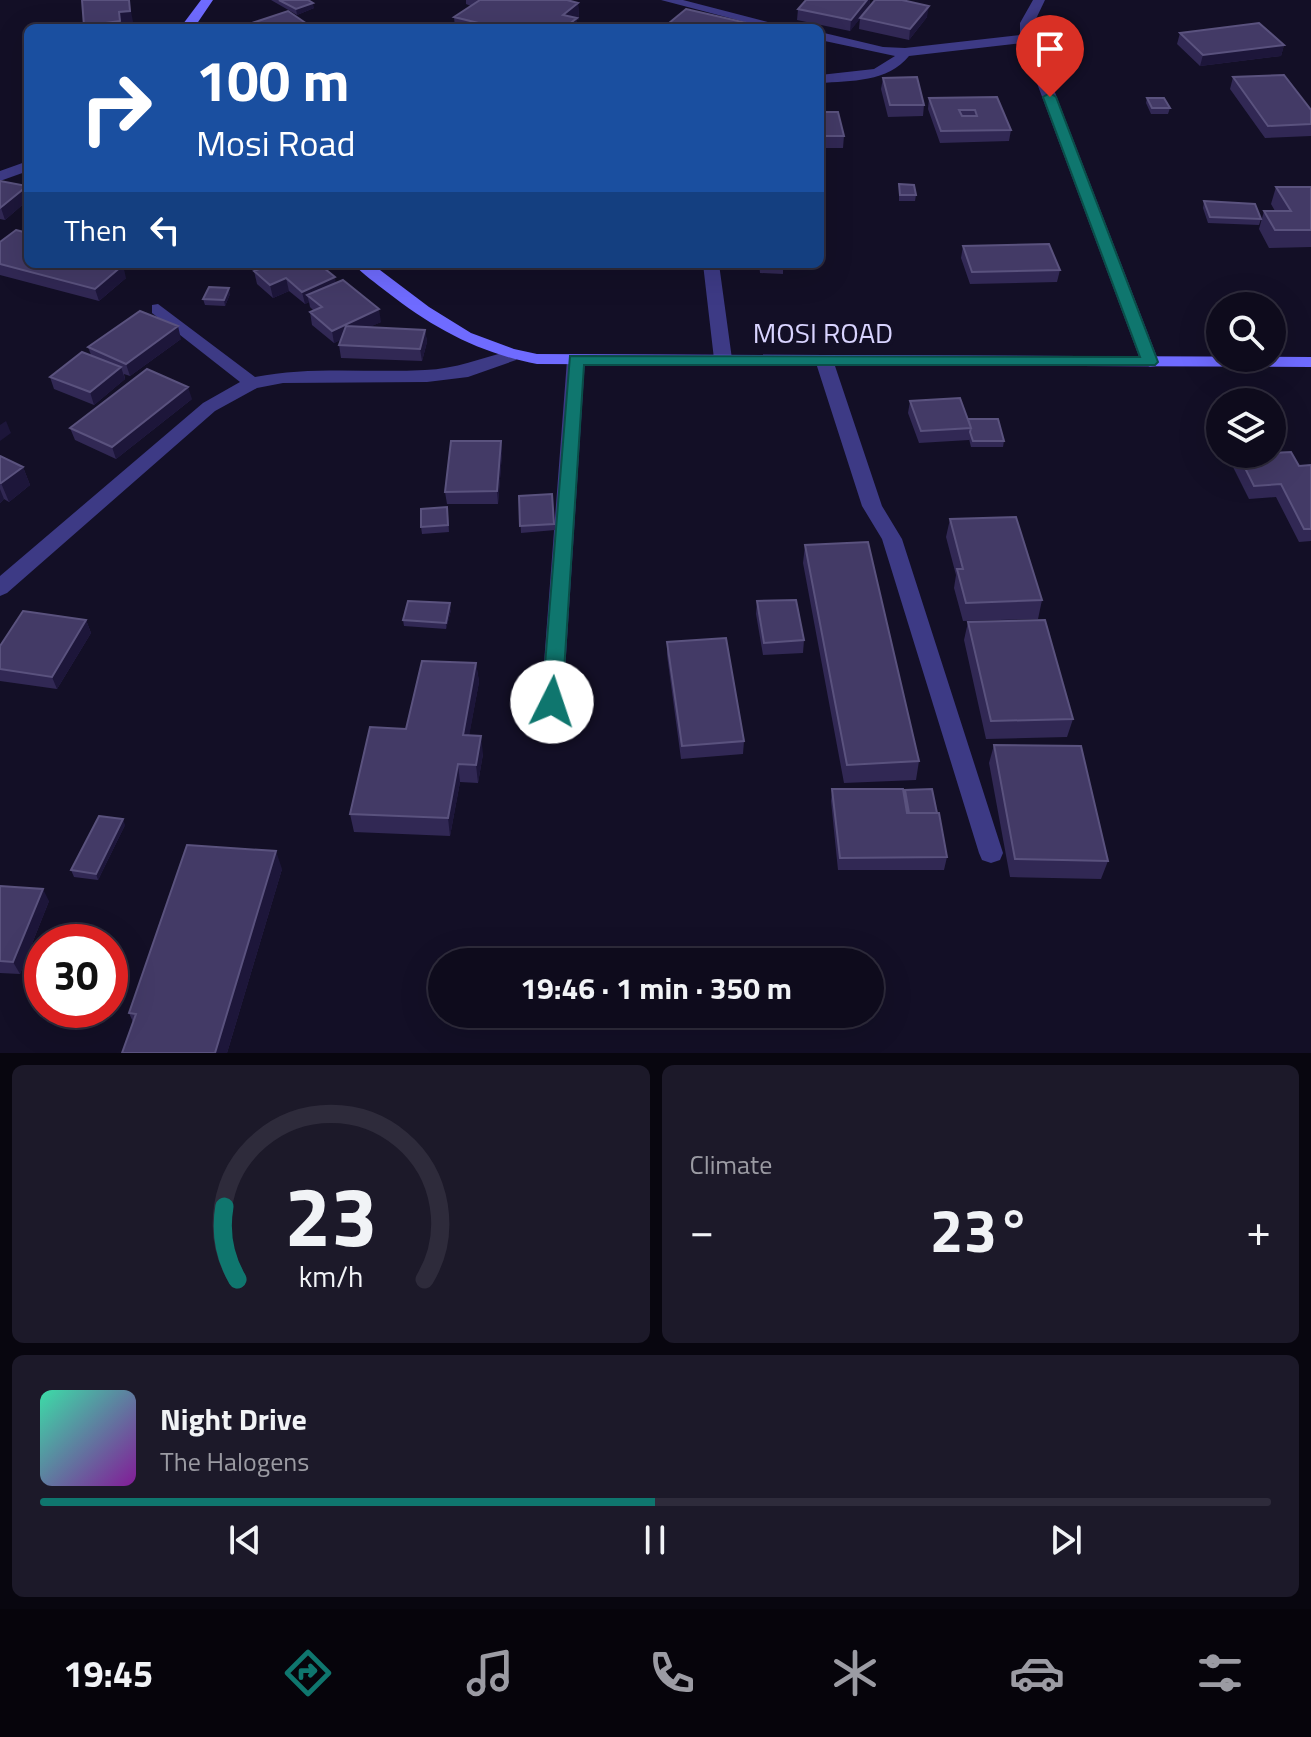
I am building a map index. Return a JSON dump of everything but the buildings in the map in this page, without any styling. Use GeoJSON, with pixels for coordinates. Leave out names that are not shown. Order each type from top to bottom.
{"type":"FeatureCollection","features":[{"type":"Feature","properties":{"kind":"street"},"geometry":{"type":"LineString","coordinates":[[190,24],[207,0]]}},
{"type":"Feature","properties":{"kind":"street"},"geometry":{"type":"LineString","coordinates":[[667,0],[767,24]]}},
{"type":"Feature","properties":{"kind":"street"},"geometry":{"type":"LineString","coordinates":[[1039,0],[1027,23],[1027,38],[1150,362]]}},
{"type":"Feature","properties":{"kind":"street"},"geometry":{"type":"LineString","coordinates":[[824,37],[883,51],[905,52],[1027,38]]}},
{"type":"Feature","properties":{"kind":"street"},"geometry":{"type":"LineString","coordinates":[[824,79],[874,73],[898,64],[905,52]]}},
{"type":"Feature","properties":{"kind":"street"},"geometry":{"type":"LineString","coordinates":[[0,176],[24,167]]}},
{"type":"Feature","properties":{"kind":"street","name":"MOSI ROAD"},"geometry":{"type":"LineString","coordinates":[[367,268],[455,334],[510,356],[576,360],[1311,362]]}},
{"type":"Feature","properties":{"kind":"street"},"geometry":{"type":"LineString","coordinates":[[712,268],[723,359]]}},
{"type":"Feature","properties":{"kind":"street"},"geometry":{"type":"LineString","coordinates":[[158,309],[252,383]]}},
{"type":"Feature","properties":{"kind":"street"},"geometry":{"type":"LineString","coordinates":[[0,588],[209,407],[252,383],[283,377],[427,376],[468,371],[510,356]]}},
{"type":"Feature","properties":{"kind":"street"},"geometry":{"type":"LineString","coordinates":[[552,702],[576,360]]}},
{"type":"Feature","properties":{"kind":"street"},"geometry":{"type":"LineString","coordinates":[[824,360],[872,506],[892,539],[991,853]]}},
{"type":"Feature","properties":{"kind":"route"},"geometry":{"type":"LineString","coordinates":[[552,702],[576,360],[1150,362],[1050,97]]}}]}
